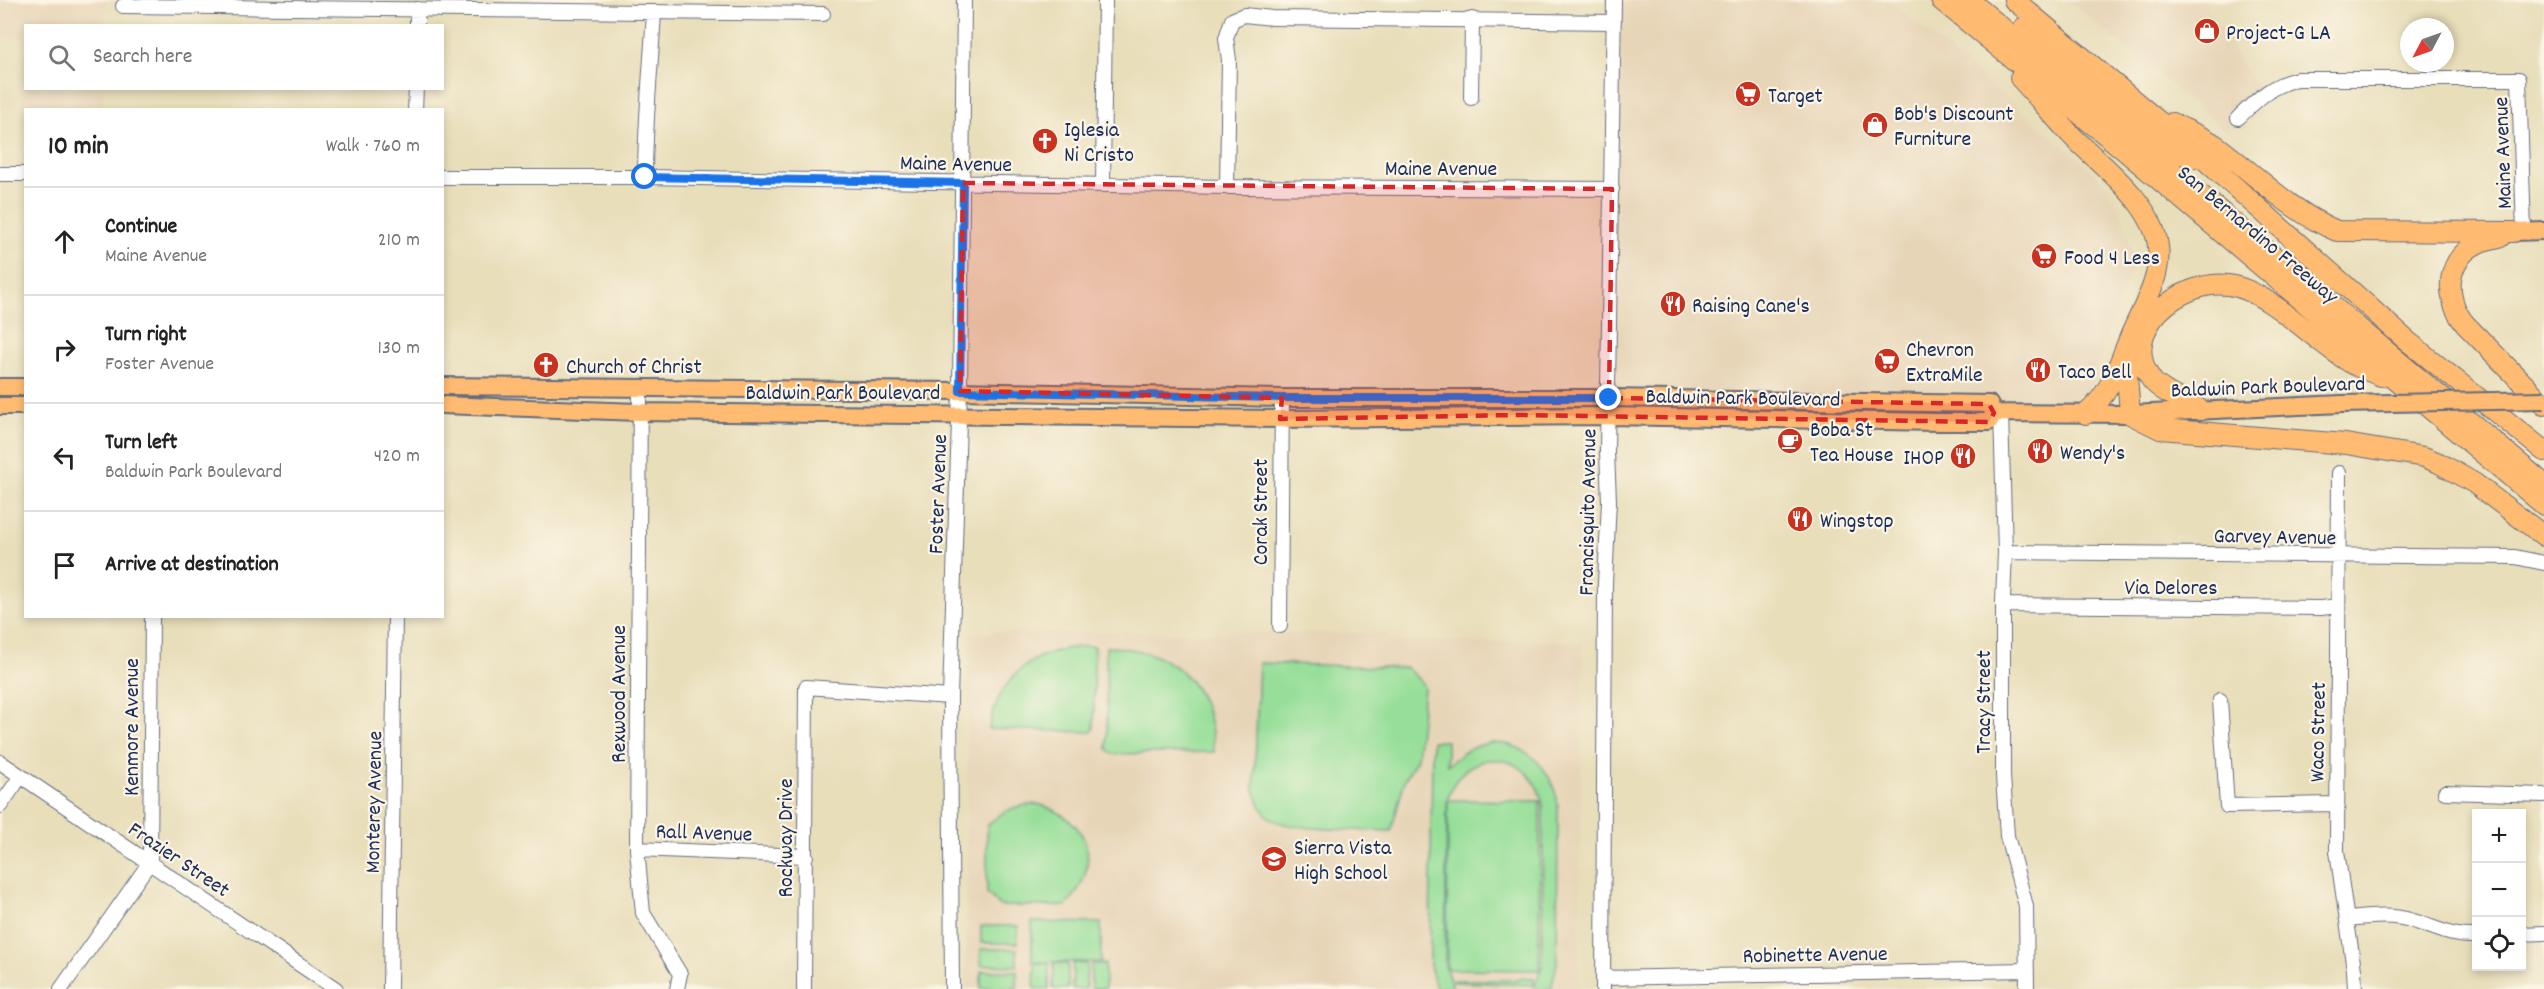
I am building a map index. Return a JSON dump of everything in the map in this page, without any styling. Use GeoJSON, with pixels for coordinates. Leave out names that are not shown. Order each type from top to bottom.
{"type":"FeatureCollection","features":[{"type":"Feature","properties":{"kind":"highway","name":"San Bernardino Freeway"},"geometry":{"type":"LineString","coordinates":[[1941,0],[2124,150],[2544,504]]}},
{"type":"Feature","properties":{"kind":"highway"},"geometry":{"type":"LineString","coordinates":[[1969,0],[2544,484]]}},
{"type":"Feature","properties":{"kind":"highway"},"geometry":{"type":"LineString","coordinates":[[1989,0],[2169,150],[2206,161]]}},
{"type":"Feature","properties":{"kind":"highway","name":"San Bernardino Freeway"},"geometry":{"type":"LineString","coordinates":[[2014,0],[2206,161],[2404,339],[2544,451]]}},
{"type":"Feature","properties":{"kind":"highway"},"geometry":{"type":"LineString","coordinates":[[1978,31],[2072,135],[2129,193],[2148,216],[2155,230],[2159,263],[2150,293],[2104,396],[2086,414]]}},
{"type":"Feature","properties":{"kind":"highway"},"geometry":{"type":"LineString","coordinates":[[2139,107],[2215,145],[2315,222],[2337,231],[2519,232]]}},
{"type":"Feature","properties":{"kind":"highway"},"geometry":{"type":"LineString","coordinates":[[2519,232],[2482,241],[2467,251],[2452,272],[2450,295],[2456,314],[2544,405]]}},
{"type":"Feature","properties":{"kind":"highway"},"geometry":{"type":"LineString","coordinates":[[2201,410],[2164,391],[2151,379],[2143,359],[2143,340],[2160,309],[2171,299],[2185,291],[2214,284],[2244,289],[2264,300],[2352,363],[2400,384]]}},
{"type":"Feature","properties":{"kind":"highway"},"geometry":{"type":"LineString","coordinates":[[2126,350],[2130,414],[2160,429],[2346,444],[2424,457],[2474,483],[2544,536]]}},
{"type":"Feature","properties":{"kind":"main road"},"geometry":{"type":"LineString","coordinates":[[2519,232],[2544,231]]}},
{"type":"Feature","properties":{"kind":"main road","name":"Baldwin Park Boulevard"},"geometry":{"type":"LineString","coordinates":[[444,386],[960,391],[1282,398],[1609,398],[1819,401],[1989,404],[1997,413],[2086,414],[2341,404],[2544,400]]}},
{"type":"Feature","properties":{"kind":"main road"},"geometry":{"type":"LineString","coordinates":[[0,387],[24,387]]}},
{"type":"Feature","properties":{"kind":"main road"},"geometry":{"type":"LineString","coordinates":[[1755,418],[1766,412],[1819,401]]}},
{"type":"Feature","properties":{"kind":"main road","name":"Baldwin Park Boulevard"},"geometry":{"type":"LineString","coordinates":[[444,405],[639,412],[1280,419],[1608,416],[1989,422],[1997,413]]}},
{"type":"Feature","properties":{"kind":"main road"},"geometry":{"type":"LineString","coordinates":[[0,406],[24,406]]}},
{"type":"Feature","properties":{"kind":"street","name":"Foster Avenue"},"geometry":{"type":"LineString","coordinates":[[952,989],[950,697],[960,391],[964,0]]}},
{"type":"Feature","properties":{"kind":"street"},"geometry":{"type":"LineString","coordinates":[[1103,185],[1105,0]]}},
{"type":"Feature","properties":{"kind":"street","name":"Francisquito Avenue"},"geometry":{"type":"LineString","coordinates":[[1603,984],[1614,0]]}},
{"type":"Feature","properties":{"kind":"street"},"geometry":{"type":"LineString","coordinates":[[123,6],[823,14]]}},
{"type":"Feature","properties":{"kind":"street"},"geometry":{"type":"LineString","coordinates":[[417,9],[417,24]]}},
{"type":"Feature","properties":{"kind":"street"},"geometry":{"type":"LineString","coordinates":[[645,177],[646,108],[650,84],[654,12]]}},
{"type":"Feature","properties":{"kind":"street"},"geometry":{"type":"LineString","coordinates":[[1227,187],[1229,60],[1226,38],[1232,20],[1244,15],[1272,18],[1614,22]]}},
{"type":"Feature","properties":{"kind":"street"},"geometry":{"type":"LineString","coordinates":[[1470,98],[1472,19]]}},
{"type":"Feature","properties":{"kind":"street","name":"Maine Avenue"},"geometry":{"type":"LineString","coordinates":[[2238,118],[2266,91],[2279,83],[2297,79],[2519,79],[2519,232]]}},
{"type":"Feature","properties":{"kind":"street"},"geometry":{"type":"LineString","coordinates":[[415,108],[416,90]]}},
{"type":"Feature","properties":{"kind":"street"},"geometry":{"type":"LineString","coordinates":[[0,174],[24,174]]}},
{"type":"Feature","properties":{"kind":"street","name":"Maine Avenue"},"geometry":{"type":"LineString","coordinates":[[444,177],[645,177],[1227,187],[1612,189]]}},
{"type":"Feature","properties":{"kind":"street","name":"Rexwood Avenue"},"geometry":{"type":"LineString","coordinates":[[640,388],[637,849],[644,913],[680,974],[677,989]]}},
{"type":"Feature","properties":{"kind":"street","name":"Corak Street"},"geometry":{"type":"LineString","coordinates":[[1280,626],[1280,419],[1282,398]]}},
{"type":"Feature","properties":{"kind":"street","name":"Tracy Street"},"geometry":{"type":"LineString","coordinates":[[1997,413],[2005,552],[2003,776],[2007,836],[2026,906],[2027,989]]}},
{"type":"Feature","properties":{"kind":"street","name":"Waco Street"},"geometry":{"type":"LineString","coordinates":[[2339,473],[2336,804],[2340,880],[2348,919],[2355,989]]}},
{"type":"Feature","properties":{"kind":"street","name":"Garvey Avenue"},"geometry":{"type":"LineString","coordinates":[[2005,552],[2515,557],[2544,563]]}},
{"type":"Feature","properties":{"kind":"street","name":"Via Delores"},"geometry":{"type":"LineString","coordinates":[[2003,605],[2321,608],[2338,606]]}},
{"type":"Feature","properties":{"kind":"street","name":"Kenmore Avenue"},"geometry":{"type":"LineString","coordinates":[[150,862],[152,618]]}},
{"type":"Feature","properties":{"kind":"street","name":"Monterey Avenue"},"geometry":{"type":"LineString","coordinates":[[390,989],[395,618]]}},
{"type":"Feature","properties":{"kind":"street","name":"Rockway Drive"},"geometry":{"type":"LineString","coordinates":[[804,989],[806,687],[950,697]]}},
{"type":"Feature","properties":{"kind":"street"},"geometry":{"type":"LineString","coordinates":[[2220,700],[2227,806],[2336,804]]}},
{"type":"Feature","properties":{"kind":"street","name":"Frazier Street"},"geometry":{"type":"LineString","coordinates":[[0,762],[336,989]]}},
{"type":"Feature","properties":{"kind":"street"},"geometry":{"type":"LineString","coordinates":[[0,806],[21,776]]}},
{"type":"Feature","properties":{"kind":"street"},"geometry":{"type":"LineString","coordinates":[[2445,792],[2544,795]]}},
{"type":"Feature","properties":{"kind":"street","name":"Rall Avenue"},"geometry":{"type":"LineString","coordinates":[[637,849],[806,856]]}},
{"type":"Feature","properties":{"kind":"street"},"geometry":{"type":"LineString","coordinates":[[60,989],[150,862]]}},
{"type":"Feature","properties":{"kind":"street"},"geometry":{"type":"LineString","coordinates":[[2348,919],[2396,917],[2457,937],[2472,936]]}},
{"type":"Feature","properties":{"kind":"street"},"geometry":{"type":"LineString","coordinates":[[2526,934],[2544,933]]}},
{"type":"Feature","properties":{"kind":"street","name":"Robinette Avenue"},"geometry":{"type":"LineString","coordinates":[[1603,984],[2027,970]]}},
{"type":"Feature","properties":{"kind":"highlighted area"},"geometry":{"type":"Polygon","coordinates":[[[963,183],[1612,189],[1609,398],[1989,404],[1994,413],[1989,422],[1518,415],[1280,419],[1282,398],[960,391],[963,183]]]}},
{"type":"Feature","properties":{"kind":"shaded area"},"geometry":{"type":"Polygon","coordinates":[[[0,0],[106,0],[105,24],[24,24],[24,90],[104,90],[104,108],[24,108],[24,166],[21,166],[23,38],[0,38],[0,0]]]}},
{"type":"Feature","properties":{"kind":"shaded area"},"geometry":{"type":"Polygon","coordinates":[[[1614,0],[1889,0],[2084,163],[2106,185],[2120,208],[2134,260],[2083,404],[1826,420],[1608,416],[1614,0]]]}},
{"type":"Feature","properties":{"kind":"shaded area"},"geometry":{"type":"Polygon","coordinates":[[[2068,0],[2203,0],[2262,94],[2226,131],[2068,0]]]}},
{"type":"Feature","properties":{"kind":"shaded area","name":"Sierra Vista High School"},"geometry":{"type":"Polygon","coordinates":[[[968,632],[1388,633],[1388,641],[1583,642],[1579,989],[966,989],[968,632]]]}},
{"type":"Feature","properties":{"kind":"green space"},"geometry":{"type":"Polygon","coordinates":[[[1094,646],[1094,728],[1091,732],[989,729],[994,709],[1002,692],[1024,666],[1055,651],[1094,646]]]}},
{"type":"Feature","properties":{"kind":"green space"},"geometry":{"type":"Polygon","coordinates":[[[1106,647],[1151,654],[1184,674],[1196,689],[1205,707],[1214,752],[1112,754],[1107,749],[1106,647]]]}},
{"type":"Feature","properties":{"kind":"green space"},"geometry":{"type":"Polygon","coordinates":[[[1259,663],[1407,668],[1421,682],[1424,688],[1417,759],[1405,779],[1391,831],[1309,828],[1279,822],[1264,812],[1254,790],[1259,663]]]}},
{"type":"Feature","properties":{"kind":"green space"},"geometry":{"type":"Polygon","coordinates":[[[1432,741],[1447,741],[1447,765],[1470,749],[1486,744],[1501,743],[1516,747],[1528,754],[1548,776],[1558,805],[1557,963],[1551,989],[1534,989],[1542,966],[1543,806],[1537,786],[1526,772],[1512,763],[1496,760],[1480,762],[1466,769],[1454,783],[1447,802],[1445,966],[1453,989],[1436,988],[1430,965],[1432,741]]]}},
{"type":"Feature","properties":{"kind":"green space"},"geometry":{"type":"Polygon","coordinates":[[[1448,800],[1540,801],[1539,970],[1447,969],[1448,800]]]}},
{"type":"Feature","properties":{"kind":"green space"},"geometry":{"type":"Polygon","coordinates":[[[1038,804],[1056,811],[1080,832],[1086,846],[1088,860],[1085,875],[1078,891],[1066,906],[1000,906],[987,893],[987,826],[1010,809],[1038,804]]]}},
{"type":"Feature","properties":{"kind":"green space"},"geometry":{"type":"Polygon","coordinates":[[[1032,922],[1101,923],[1101,962],[1032,962],[1032,922]]]}},
{"type":"Feature","properties":{"kind":"green space"},"geometry":{"type":"Polygon","coordinates":[[[981,926],[1018,926],[1017,943],[981,943],[981,926]]]}},
{"type":"Feature","properties":{"kind":"green space"},"geometry":{"type":"Polygon","coordinates":[[[981,949],[1017,949],[1017,966],[981,965],[981,949]]]}},
{"type":"Feature","properties":{"kind":"green space"},"geometry":{"type":"Polygon","coordinates":[[[1035,963],[1049,963],[1049,989],[1034,989],[1035,963]]]}},
{"type":"Feature","properties":{"kind":"green space"},"geometry":{"type":"Polygon","coordinates":[[[1054,963],[1068,964],[1068,989],[1053,989],[1054,963]]]}},
{"type":"Feature","properties":{"kind":"green space"},"geometry":{"type":"Polygon","coordinates":[[[1073,963],[1087,964],[1086,989],[1072,989],[1073,963]]]}},
{"type":"Feature","properties":{"kind":"green space"},"geometry":{"type":"Polygon","coordinates":[[[1091,964],[1105,964],[1105,989],[1091,989],[1091,964]]]}},
{"type":"Feature","properties":{"kind":"green space"},"geometry":{"type":"Polygon","coordinates":[[[981,971],[1017,971],[1017,988],[981,988],[981,971]]]}},
{"type":"Feature","properties":{"kind":"green space"},"geometry":{"type":"Polygon","coordinates":[[[1521,978],[1534,978],[1534,985],[1453,982],[1453,980],[1520,980],[1521,978]]]}},
{"type":"Feature","properties":{"kind":"place","name":"Project-G LA"},"geometry":{"type":"Point","coordinates":[2207,31]}},
{"type":"Feature","properties":{"kind":"place","name":"Target"},"geometry":{"type":"Point","coordinates":[1748,94]}},
{"type":"Feature","properties":{"kind":"place","name":"Bob's Discount Furniture"},"geometry":{"type":"Point","coordinates":[1875,125]}},
{"type":"Feature","properties":{"kind":"place","name":"Iglesia Ni Cristo"},"geometry":{"type":"Point","coordinates":[1045,141]}},
{"type":"Feature","properties":{"kind":"place","name":"Food 4 Less"},"geometry":{"type":"Point","coordinates":[2044,256]}},
{"type":"Feature","properties":{"kind":"place","name":"Raising Cane's"},"geometry":{"type":"Point","coordinates":[1673,304]}},
{"type":"Feature","properties":{"kind":"place","name":"Chevron ExtraMile"},"geometry":{"type":"Point","coordinates":[1887,361]}},
{"type":"Feature","properties":{"kind":"place","name":"Church of Christ"},"geometry":{"type":"Point","coordinates":[546,365]}},
{"type":"Feature","properties":{"kind":"place","name":"Taco Bell"},"geometry":{"type":"Point","coordinates":[2038,370]}},
{"type":"Feature","properties":{"kind":"place","name":"Boba St Tea House"},"geometry":{"type":"Point","coordinates":[1790,441]}},
{"type":"Feature","properties":{"kind":"place","name":"Wendy's"},"geometry":{"type":"Point","coordinates":[2040,451]}},
{"type":"Feature","properties":{"kind":"place","name":"IHOP"},"geometry":{"type":"Point","coordinates":[1963,456]}},
{"type":"Feature","properties":{"kind":"place","name":"Wingstop"},"geometry":{"type":"Point","coordinates":[1800,519]}},
{"type":"Feature","properties":{"kind":"place","name":"Sierra Vista High School"},"geometry":{"type":"Point","coordinates":[1274,859]}},
{"type":"Feature","properties":{"kind":"route"},"geometry":{"type":"LineString","coordinates":[[645,177],[963,183],[960,391],[1282,398],[1609,398]]}}]}
